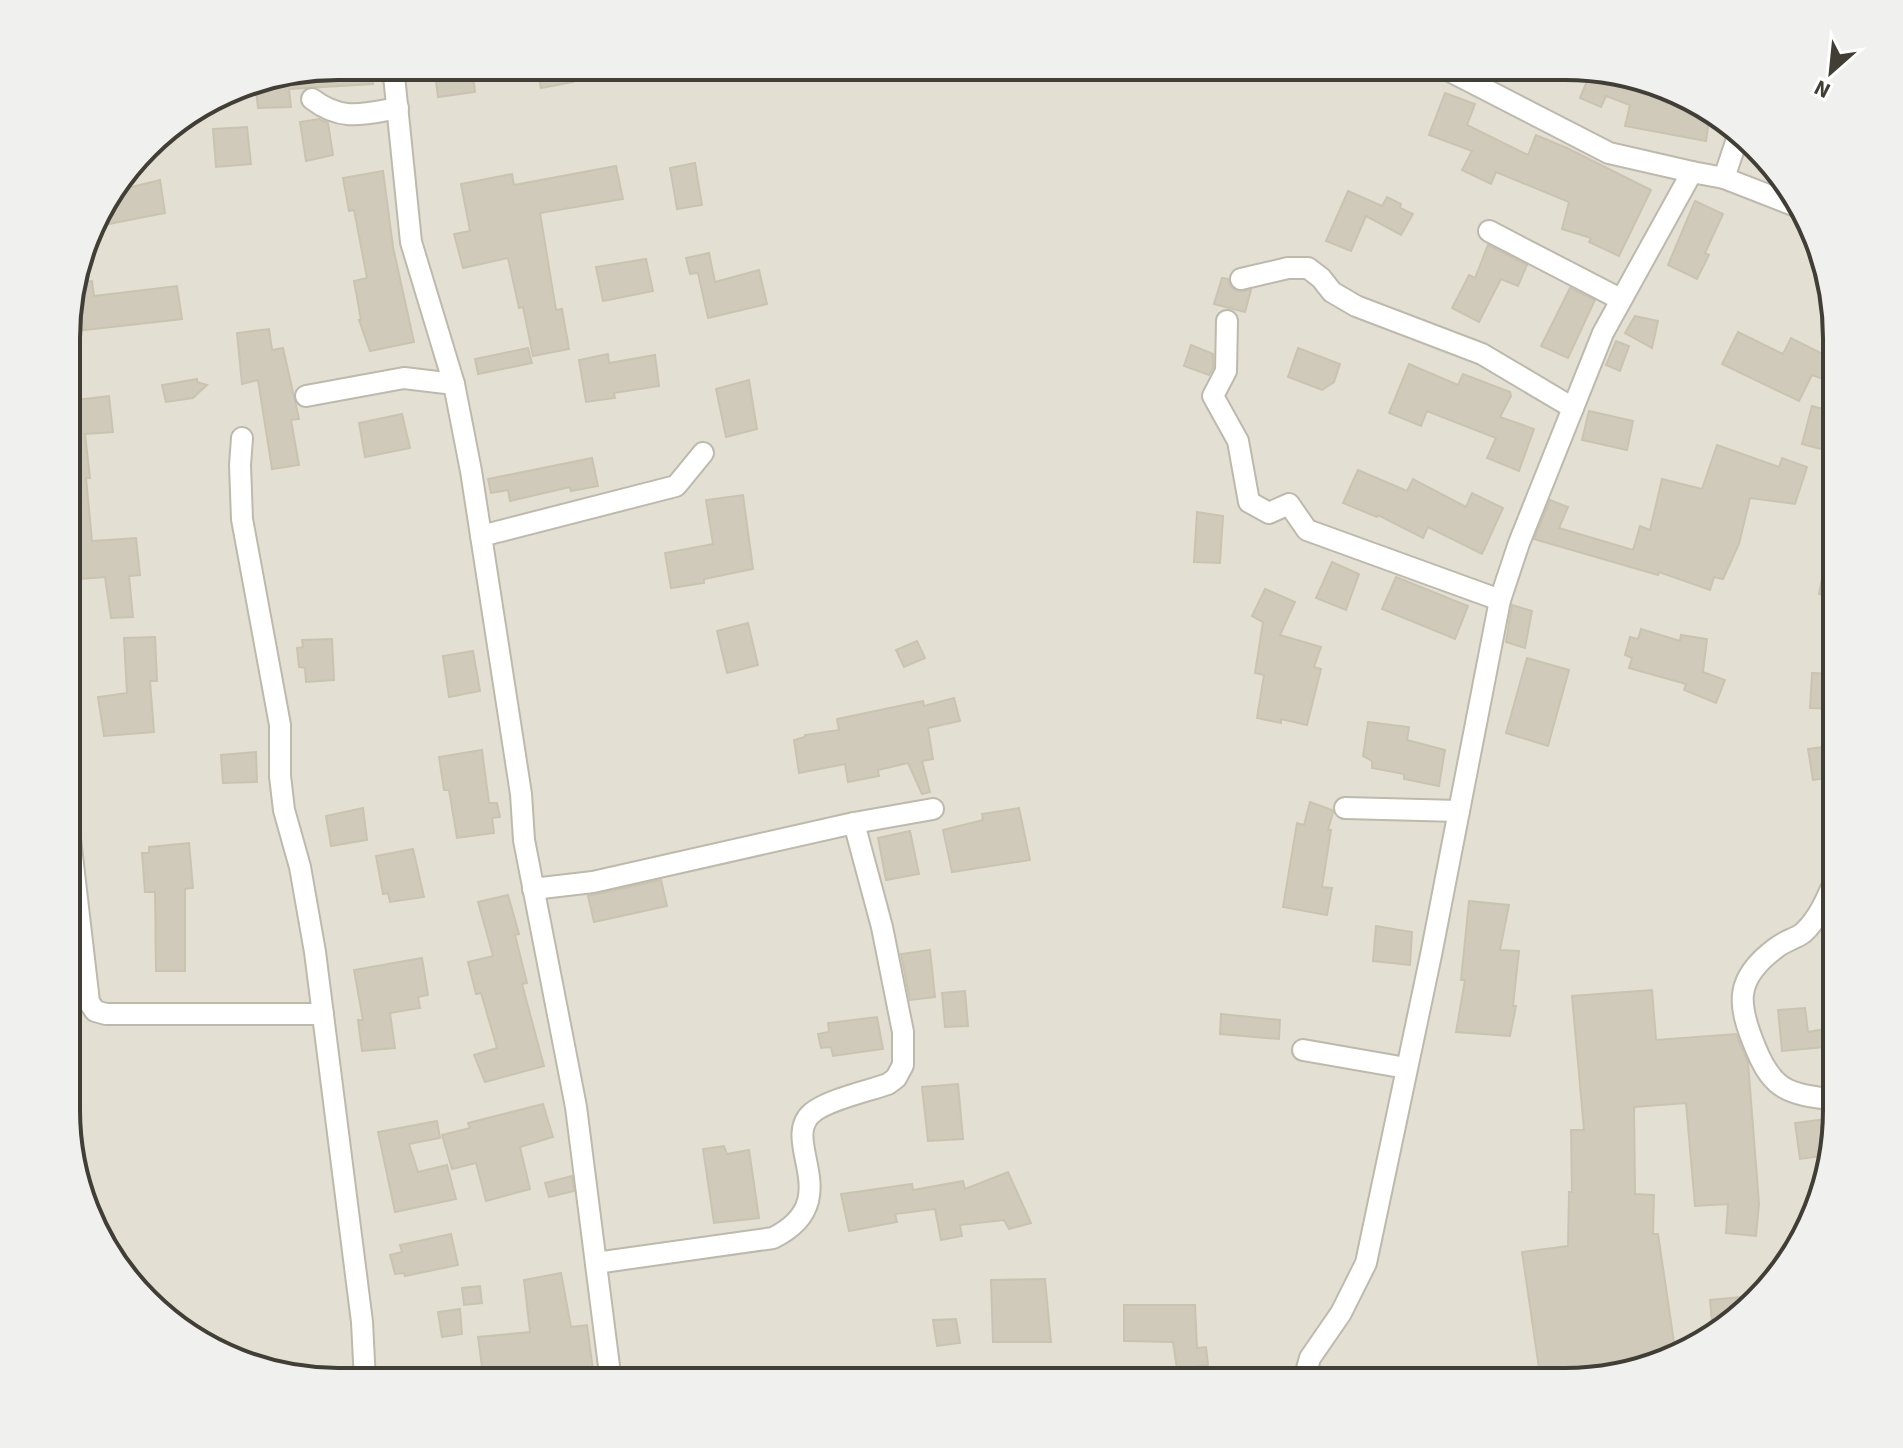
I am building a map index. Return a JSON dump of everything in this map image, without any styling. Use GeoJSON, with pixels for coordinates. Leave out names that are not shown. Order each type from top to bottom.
{"type":"FeatureCollection","features":[{"type":"Feature","properties":{"kind":"street"},"geometry":{"type":"LineString","coordinates":[[395,81],[411,242],[454,384],[481,536],[521,794],[524,840],[576,1107],[609,1367]]}},
{"type":"Feature","properties":{"kind":"street"},"geometry":{"type":"LineString","coordinates":[[1469,81],[1609,153],[1724,178],[1783,201]]}},
{"type":"Feature","properties":{"kind":"street"},"geometry":{"type":"LineString","coordinates":[[312,99],[323,108],[341,114],[357,115],[398,108]]}},
{"type":"Feature","properties":{"kind":"street"},"geometry":{"type":"LineString","coordinates":[[1724,178],[1735,144]]}},
{"type":"Feature","properties":{"kind":"street"},"geometry":{"type":"LineString","coordinates":[[1309,1368],[1310,1358],[1341,1313],[1366,1263],[1500,600],[1519,543],[1603,333],[1692,172]]}},
{"type":"Feature","properties":{"kind":"street"},"geometry":{"type":"LineString","coordinates":[[1489,231],[1620,299]]}},
{"type":"Feature","properties":{"kind":"street"},"geometry":{"type":"LineString","coordinates":[[1241,279],[1288,268],[1308,268],[1332,292],[1356,306],[1482,354],[1573,408]]}},
{"type":"Feature","properties":{"kind":"street"},"geometry":{"type":"LineString","coordinates":[[1227,321],[1226,371],[1213,396],[1238,441],[1249,502],[1269,513],[1289,504],[1307,530],[1500,600]]}},
{"type":"Feature","properties":{"kind":"street"},"geometry":{"type":"LineString","coordinates":[[306,396],[404,378],[454,384]]}},
{"type":"Feature","properties":{"kind":"street"},"geometry":{"type":"LineString","coordinates":[[242,438],[242,519],[280,725],[284,810],[300,867],[323,1014],[362,1322],[364,1367]]}},
{"type":"Feature","properties":{"kind":"street"},"geometry":{"type":"LineString","coordinates":[[481,536],[676,486],[703,453]]}},
{"type":"Feature","properties":{"kind":"street"},"geometry":{"type":"LineString","coordinates":[[1345,808],[1459,811]]}},
{"type":"Feature","properties":{"kind":"street"},"geometry":{"type":"LineString","coordinates":[[533,889],[593,882],[854,823],[933,809]]}},
{"type":"Feature","properties":{"kind":"street"},"geometry":{"type":"LineString","coordinates":[[596,1263],[773,1238],[791,1230],[801,1219],[809,1202],[802,1131],[806,1120],[829,1103],[888,1084],[896,1078],[903,1065],[903,1032],[882,927],[854,823]]}},
{"type":"Feature","properties":{"kind":"street"},"geometry":{"type":"LineString","coordinates":[[1822,909],[1801,935],[1779,945],[1761,960],[1747,979],[1740,1004],[1766,1074],[1785,1090],[1822,1097]]}},
{"type":"Feature","properties":{"kind":"street"},"geometry":{"type":"LineString","coordinates":[[81,931],[89,1002],[95,1011],[106,1014],[323,1014]]}},
{"type":"Feature","properties":{"kind":"street"},"geometry":{"type":"LineString","coordinates":[[1303,1050],[1406,1068]]}},
{"type":"Feature","properties":{"kind":"shaded area"},"geometry":{"type":"Polygon","coordinates":[[[321,81],[1582,81],[1616,85],[1664,100],[1709,123],[1735,144],[1770,181],[1803,239],[1818,287],[1823,338],[1822,1127],[1814,1177],[1803,1209],[1770,1267],[1722,1315],[1664,1348],[1616,1363],[1565,1368],[321,1367],[271,1359],[239,1348],[181,1315],[133,1267],[107,1224],[89,1177],[81,1127],[82,304],[94,255],[123,194],[168,144],[209,115],[239,100],[287,85],[321,81]]]}},
{"type":"Feature","properties":{"kind":"building"},"geometry":{"type":"Polygon","coordinates":[[[321,81],[373,81],[373,84],[289,89],[291,107],[258,108],[256,94],[287,85],[321,81]]]}},
{"type":"Feature","properties":{"kind":"building"},"geometry":{"type":"Polygon","coordinates":[[[436,81],[474,81],[475,92],[438,97],[436,81]]]}},
{"type":"Feature","properties":{"kind":"building"},"geometry":{"type":"Polygon","coordinates":[[[539,81],[573,81],[573,82],[541,88],[539,81]]]}},
{"type":"Feature","properties":{"kind":"building"},"geometry":{"type":"Polygon","coordinates":[[[1587,82],[1634,90],[1664,100],[1709,123],[1706,141],[1625,126],[1630,105],[1606,96],[1601,107],[1580,98],[1587,82]]]}},
{"type":"Feature","properties":{"kind":"building"},"geometry":{"type":"Polygon","coordinates":[[[1445,93],[1475,104],[1467,125],[1528,155],[1536,135],[1651,190],[1619,256],[1589,242],[1591,238],[1562,229],[1569,202],[1496,172],[1491,184],[1462,170],[1472,151],[1429,135],[1445,93]]]}},
{"type":"Feature","properties":{"kind":"building"},"geometry":{"type":"Polygon","coordinates":[[[319,119],[328,123],[333,155],[306,161],[300,122],[319,119]]]}},
{"type":"Feature","properties":{"kind":"building"},"geometry":{"type":"Polygon","coordinates":[[[247,127],[251,164],[216,167],[213,129],[247,127]]]}},
{"type":"Feature","properties":{"kind":"building"},"geometry":{"type":"Polygon","coordinates":[[[695,163],[702,205],[677,209],[670,168],[695,163]]]}},
{"type":"Feature","properties":{"kind":"building"},"geometry":{"type":"Polygon","coordinates":[[[616,166],[623,199],[540,213],[556,310],[562,309],[569,349],[533,356],[523,307],[519,308],[508,258],[463,268],[454,234],[470,231],[461,184],[512,174],[514,185],[616,166]]]}},
{"type":"Feature","properties":{"kind":"building"},"geometry":{"type":"Polygon","coordinates":[[[383,171],[393,247],[414,342],[370,351],[359,320],[354,281],[367,278],[354,210],[349,211],[343,178],[383,171]]]}},
{"type":"Feature","properties":{"kind":"building"},"geometry":{"type":"Polygon","coordinates":[[[160,180],[165,213],[107,224],[128,188],[160,180]]]}},
{"type":"Feature","properties":{"kind":"building"},"geometry":{"type":"Polygon","coordinates":[[[1348,191],[1382,206],[1387,197],[1413,214],[1401,235],[1366,216],[1351,251],[1326,241],[1348,191]]]}},
{"type":"Feature","properties":{"kind":"building"},"geometry":{"type":"Polygon","coordinates":[[[1695,201],[1723,214],[1697,279],[1668,265],[1695,201]]]}},
{"type":"Feature","properties":{"kind":"building"},"geometry":{"type":"Polygon","coordinates":[[[1488,245],[1527,265],[1518,286],[1501,279],[1479,322],[1452,308],[1469,275],[1475,278],[1488,245]]]}},
{"type":"Feature","properties":{"kind":"building"},"geometry":{"type":"Polygon","coordinates":[[[709,253],[715,282],[759,270],[767,304],[708,318],[698,273],[690,274],[686,258],[709,253]]]}},
{"type":"Feature","properties":{"kind":"building"},"geometry":{"type":"Polygon","coordinates":[[[646,259],[653,291],[603,301],[596,267],[646,259]]]}},
{"type":"Feature","properties":{"kind":"building"},"geometry":{"type":"Polygon","coordinates":[[[1222,278],[1228,279],[1237,291],[1251,290],[1245,312],[1214,304],[1222,278]]]}},
{"type":"Feature","properties":{"kind":"building"},"geometry":{"type":"Polygon","coordinates":[[[92,281],[94,296],[177,286],[182,319],[80,331],[87,282],[92,281]]]}},
{"type":"Feature","properties":{"kind":"building"},"geometry":{"type":"Polygon","coordinates":[[[1570,288],[1595,300],[1568,358],[1541,346],[1570,288]]]}},
{"type":"Feature","properties":{"kind":"building"},"geometry":{"type":"Polygon","coordinates":[[[1635,316],[1658,321],[1652,348],[1625,333],[1635,316]]]}},
{"type":"Feature","properties":{"kind":"building"},"geometry":{"type":"Polygon","coordinates":[[[269,329],[272,350],[283,348],[299,419],[291,420],[299,465],[272,469],[258,380],[242,384],[237,333],[269,329]]]}},
{"type":"Feature","properties":{"kind":"building"},"geometry":{"type":"Polygon","coordinates":[[[1738,332],[1783,354],[1791,338],[1823,354],[1823,379],[1812,375],[1799,401],[1722,364],[1738,332]]]}},
{"type":"Feature","properties":{"kind":"building"},"geometry":{"type":"Polygon","coordinates":[[[1616,341],[1629,346],[1620,371],[1606,365],[1616,341]]]}},
{"type":"Feature","properties":{"kind":"building"},"geometry":{"type":"Polygon","coordinates":[[[1191,345],[1213,354],[1213,368],[1209,375],[1184,366],[1191,345]]]}},
{"type":"Feature","properties":{"kind":"building"},"geometry":{"type":"Polygon","coordinates":[[[528,348],[532,363],[478,374],[475,359],[528,348]]]}},
{"type":"Feature","properties":{"kind":"building"},"geometry":{"type":"Polygon","coordinates":[[[1298,348],[1340,364],[1334,382],[1322,390],[1288,377],[1298,348]]]}},
{"type":"Feature","properties":{"kind":"building"},"geometry":{"type":"Polygon","coordinates":[[[608,354],[609,363],[655,355],[659,386],[614,393],[615,398],[586,402],[579,360],[608,354]]]}},
{"type":"Feature","properties":{"kind":"building"},"geometry":{"type":"Polygon","coordinates":[[[1409,364],[1458,385],[1463,374],[1510,392],[1511,396],[1500,417],[1534,429],[1519,471],[1487,458],[1496,438],[1427,411],[1421,426],[1389,413],[1409,364]]]}},
{"type":"Feature","properties":{"kind":"building"},"geometry":{"type":"Polygon","coordinates":[[[197,379],[197,382],[207,385],[193,398],[166,402],[162,385],[197,379]]]}},
{"type":"Feature","properties":{"kind":"building"},"geometry":{"type":"Polygon","coordinates":[[[749,380],[757,429],[726,437],[716,389],[749,380]]]}},
{"type":"Feature","properties":{"kind":"building"},"geometry":{"type":"Polygon","coordinates":[[[109,396],[113,432],[85,434],[92,541],[136,538],[140,575],[129,576],[133,617],[111,618],[105,577],[80,579],[80,400],[109,396]]]}},
{"type":"Feature","properties":{"kind":"building"},"geometry":{"type":"Polygon","coordinates":[[[1812,406],[1823,409],[1821,449],[1802,444],[1812,406]]]}},
{"type":"Feature","properties":{"kind":"building"},"geometry":{"type":"Polygon","coordinates":[[[1589,411],[1633,421],[1627,450],[1582,440],[1589,411]]]}},
{"type":"Feature","properties":{"kind":"building"},"geometry":{"type":"Polygon","coordinates":[[[402,414],[410,448],[365,457],[359,423],[402,414]]]}},
{"type":"Feature","properties":{"kind":"building"},"geometry":{"type":"Polygon","coordinates":[[[1717,445],[1779,467],[1782,458],[1807,467],[1795,504],[1750,498],[1739,544],[1723,579],[1714,577],[1710,590],[1659,572],[1658,575],[1534,539],[1550,500],[1568,507],[1559,528],[1633,550],[1640,526],[1650,530],[1662,479],[1702,489],[1717,445]]]}},
{"type":"Feature","properties":{"kind":"building"},"geometry":{"type":"Polygon","coordinates":[[[592,458],[598,486],[571,491],[570,487],[510,501],[508,490],[491,493],[488,479],[592,458]]]}},
{"type":"Feature","properties":{"kind":"building"},"geometry":{"type":"Polygon","coordinates":[[[1358,470],[1407,491],[1413,479],[1466,507],[1472,493],[1503,508],[1482,554],[1428,527],[1423,538],[1378,515],[1343,503],[1358,470]]]}},
{"type":"Feature","properties":{"kind":"building"},"geometry":{"type":"Polygon","coordinates":[[[743,495],[753,569],[704,579],[704,583],[671,588],[665,553],[713,544],[706,500],[743,495]]]}},
{"type":"Feature","properties":{"kind":"building"},"geometry":{"type":"Polygon","coordinates":[[[1197,512],[1223,516],[1220,563],[1194,562],[1197,512]]]}},
{"type":"Feature","properties":{"kind":"building"},"geometry":{"type":"Polygon","coordinates":[[[1332,562],[1359,574],[1346,610],[1316,598],[1332,562]]]}},
{"type":"Feature","properties":{"kind":"building"},"geometry":{"type":"Polygon","coordinates":[[[1396,577],[1468,606],[1455,639],[1382,609],[1396,577]]]}},
{"type":"Feature","properties":{"kind":"building"},"geometry":{"type":"Polygon","coordinates":[[[1265,589],[1295,602],[1280,635],[1321,647],[1314,667],[1321,669],[1307,725],[1257,718],[1264,675],[1255,673],[1263,622],[1252,616],[1265,589]]]}},
{"type":"Feature","properties":{"kind":"building"},"geometry":{"type":"Polygon","coordinates":[[[1512,605],[1532,611],[1525,648],[1506,642],[1512,605]]]}},
{"type":"Feature","properties":{"kind":"building"},"geometry":{"type":"Polygon","coordinates":[[[748,623],[758,665],[727,673],[717,631],[748,623]]]}},
{"type":"Feature","properties":{"kind":"building"},"geometry":{"type":"Polygon","coordinates":[[[1641,629],[1680,641],[1681,635],[1707,639],[1703,672],[1725,680],[1716,703],[1684,690],[1686,684],[1629,668],[1632,658],[1625,655],[1630,637],[1638,639],[1641,629]]]}},
{"type":"Feature","properties":{"kind":"building"},"geometry":{"type":"Polygon","coordinates":[[[155,637],[157,681],[150,681],[154,732],[104,736],[98,697],[127,693],[124,638],[155,637]]]}},
{"type":"Feature","properties":{"kind":"building"},"geometry":{"type":"Polygon","coordinates":[[[332,639],[334,680],[306,682],[305,668],[299,667],[297,648],[303,647],[302,640],[332,639]]]}},
{"type":"Feature","properties":{"kind":"building"},"geometry":{"type":"Polygon","coordinates":[[[917,641],[925,658],[904,667],[896,650],[917,641]]]}},
{"type":"Feature","properties":{"kind":"building"},"geometry":{"type":"Polygon","coordinates":[[[473,651],[480,691],[449,697],[443,656],[473,651]]]}},
{"type":"Feature","properties":{"kind":"building"},"geometry":{"type":"Polygon","coordinates":[[[1527,658],[1569,670],[1548,746],[1506,733],[1527,658]]]}},
{"type":"Feature","properties":{"kind":"building"},"geometry":{"type":"Polygon","coordinates":[[[1812,673],[1823,673],[1823,708],[1810,708],[1812,673]]]}},
{"type":"Feature","properties":{"kind":"building"},"geometry":{"type":"Polygon","coordinates":[[[954,698],[960,721],[928,728],[933,759],[922,761],[930,792],[922,794],[908,763],[878,770],[879,776],[848,782],[845,764],[799,773],[794,740],[805,735],[839,730],[837,719],[923,701],[924,706],[954,698]]]}},
{"type":"Feature","properties":{"kind":"building"},"geometry":{"type":"Polygon","coordinates":[[[1368,722],[1409,727],[1407,740],[1445,750],[1439,786],[1404,779],[1404,774],[1372,768],[1372,761],[1363,756],[1368,722]]]}},
{"type":"Feature","properties":{"kind":"building"},"geometry":{"type":"Polygon","coordinates":[[[1822,747],[1822,778],[1813,780],[1808,749],[1822,747]]]}},
{"type":"Feature","properties":{"kind":"building"},"geometry":{"type":"Polygon","coordinates":[[[482,750],[489,803],[497,803],[500,817],[492,818],[494,833],[457,838],[449,790],[444,790],[439,757],[482,750]]]}},
{"type":"Feature","properties":{"kind":"building"},"geometry":{"type":"Polygon","coordinates":[[[256,752],[257,782],[223,783],[221,755],[256,752]]]}},
{"type":"Feature","properties":{"kind":"building"},"geometry":{"type":"Polygon","coordinates":[[[1310,802],[1333,812],[1322,887],[1332,888],[1327,915],[1283,907],[1297,823],[1304,825],[1310,802]]]}},
{"type":"Feature","properties":{"kind":"building"},"geometry":{"type":"Polygon","coordinates":[[[363,808],[367,840],[331,846],[326,816],[363,808]]]}},
{"type":"Feature","properties":{"kind":"building"},"geometry":{"type":"Polygon","coordinates":[[[1019,808],[1030,860],[952,872],[943,830],[983,820],[982,814],[1019,808]]]}},
{"type":"Feature","properties":{"kind":"building"},"geometry":{"type":"Polygon","coordinates":[[[910,831],[919,874],[886,880],[878,838],[910,831]]]}},
{"type":"Feature","properties":{"kind":"building"},"geometry":{"type":"Polygon","coordinates":[[[189,843],[193,888],[185,889],[185,971],[156,971],[155,892],[145,892],[142,853],[149,853],[149,847],[189,843]]]}},
{"type":"Feature","properties":{"kind":"building"},"geometry":{"type":"Polygon","coordinates":[[[413,849],[424,897],[390,902],[388,893],[383,894],[376,856],[413,849]]]}},
{"type":"Feature","properties":{"kind":"building"},"geometry":{"type":"Polygon","coordinates":[[[661,880],[667,906],[594,922],[588,896],[661,880]]]}},
{"type":"Feature","properties":{"kind":"building"},"geometry":{"type":"Polygon","coordinates":[[[508,895],[519,934],[515,935],[527,983],[522,984],[544,1066],[485,1082],[474,1055],[497,1048],[481,993],[476,994],[468,962],[493,956],[478,902],[508,895]]]}},
{"type":"Feature","properties":{"kind":"building"},"geometry":{"type":"Polygon","coordinates":[[[1469,901],[1509,905],[1500,950],[1519,951],[1513,1006],[1516,1006],[1510,1036],[1456,1032],[1465,980],[1461,980],[1469,901]]]}},
{"type":"Feature","properties":{"kind":"building"},"geometry":{"type":"Polygon","coordinates":[[[1376,926],[1412,932],[1410,965],[1373,961],[1376,926]]]}},
{"type":"Feature","properties":{"kind":"building"},"geometry":{"type":"Polygon","coordinates":[[[930,950],[935,997],[910,1000],[901,954],[930,950]]]}},
{"type":"Feature","properties":{"kind":"building"},"geometry":{"type":"Polygon","coordinates":[[[422,958],[428,995],[418,997],[420,1008],[390,1013],[395,1048],[362,1051],[358,1020],[363,1020],[354,970],[422,958]]]}},
{"type":"Feature","properties":{"kind":"building"},"geometry":{"type":"Polygon","coordinates":[[[1652,990],[1656,1040],[1736,1034],[1748,1062],[1759,1204],[1756,1236],[1726,1233],[1728,1204],[1695,1206],[1686,1103],[1634,1107],[1635,1194],[1654,1195],[1653,1234],[1658,1234],[1674,1343],[1616,1363],[1539,1368],[1522,1252],[1568,1246],[1569,1192],[1572,1192],[1571,1130],[1584,1130],[1572,996],[1652,990]]]}},
{"type":"Feature","properties":{"kind":"building"},"geometry":{"type":"Polygon","coordinates":[[[965,991],[968,1026],[945,1027],[942,993],[965,991]]]}},
{"type":"Feature","properties":{"kind":"building"},"geometry":{"type":"Polygon","coordinates":[[[1805,1008],[1808,1032],[1822,1029],[1822,1047],[1782,1051],[1778,1010],[1805,1008]]]}},
{"type":"Feature","properties":{"kind":"building"},"geometry":{"type":"Polygon","coordinates":[[[1221,1014],[1280,1020],[1279,1039],[1220,1034],[1221,1014]]]}},
{"type":"Feature","properties":{"kind":"building"},"geometry":{"type":"Polygon","coordinates":[[[877,1017],[883,1049],[833,1056],[831,1047],[821,1048],[818,1034],[829,1032],[828,1023],[877,1017]]]}},
{"type":"Feature","properties":{"kind":"building"},"geometry":{"type":"Polygon","coordinates":[[[958,1084],[963,1139],[928,1141],[922,1087],[958,1084]]]}},
{"type":"Feature","properties":{"kind":"building"},"geometry":{"type":"Polygon","coordinates":[[[543,1104],[553,1137],[520,1147],[530,1189],[486,1201],[476,1163],[452,1169],[442,1135],[470,1128],[468,1123],[543,1104]]]}},
{"type":"Feature","properties":{"kind":"building"},"geometry":{"type":"Polygon","coordinates":[[[1822,1119],[1818,1157],[1800,1159],[1795,1123],[1822,1119]]]}},
{"type":"Feature","properties":{"kind":"building"},"geometry":{"type":"Polygon","coordinates":[[[437,1121],[440,1138],[409,1144],[418,1172],[447,1165],[456,1199],[395,1212],[378,1132],[437,1121]]]}},
{"type":"Feature","properties":{"kind":"building"},"geometry":{"type":"Polygon","coordinates":[[[724,1146],[727,1154],[749,1150],[759,1218],[714,1223],[703,1149],[724,1146]]]}},
{"type":"Feature","properties":{"kind":"building"},"geometry":{"type":"Polygon","coordinates":[[[1008,1172],[1031,1223],[1009,1229],[1004,1220],[960,1225],[962,1236],[941,1240],[935,1209],[895,1214],[897,1222],[849,1231],[841,1194],[912,1184],[913,1190],[963,1181],[965,1189],[1008,1172]]]}},
{"type":"Feature","properties":{"kind":"building"},"geometry":{"type":"Polygon","coordinates":[[[572,1176],[574,1191],[549,1197],[545,1183],[572,1176]]]}},
{"type":"Feature","properties":{"kind":"building"},"geometry":{"type":"Polygon","coordinates":[[[451,1234],[458,1265],[405,1276],[404,1273],[395,1274],[390,1255],[402,1252],[400,1245],[451,1234]]]}},
{"type":"Feature","properties":{"kind":"building"},"geometry":{"type":"Polygon","coordinates":[[[561,1273],[571,1327],[587,1325],[593,1367],[482,1367],[478,1337],[530,1332],[524,1280],[561,1273]]]}},
{"type":"Feature","properties":{"kind":"building"},"geometry":{"type":"Polygon","coordinates":[[[1045,1279],[1051,1342],[993,1342],[991,1280],[1045,1279]]]}},
{"type":"Feature","properties":{"kind":"building"},"geometry":{"type":"Polygon","coordinates":[[[480,1286],[482,1303],[464,1305],[462,1288],[480,1286]]]}},
{"type":"Feature","properties":{"kind":"building"},"geometry":{"type":"Polygon","coordinates":[[[1742,1297],[1712,1321],[1710,1300],[1742,1297]]]}},
{"type":"Feature","properties":{"kind":"building"},"geometry":{"type":"Polygon","coordinates":[[[1124,1305],[1195,1305],[1197,1348],[1206,1347],[1208,1365],[1177,1368],[1173,1342],[1124,1341],[1124,1305]]]}},
{"type":"Feature","properties":{"kind":"building"},"geometry":{"type":"Polygon","coordinates":[[[460,1309],[462,1334],[442,1337],[438,1312],[460,1309]]]}},
{"type":"Feature","properties":{"kind":"building"},"geometry":{"type":"Polygon","coordinates":[[[956,1319],[960,1343],[937,1346],[933,1320],[956,1319]]]}}]}
